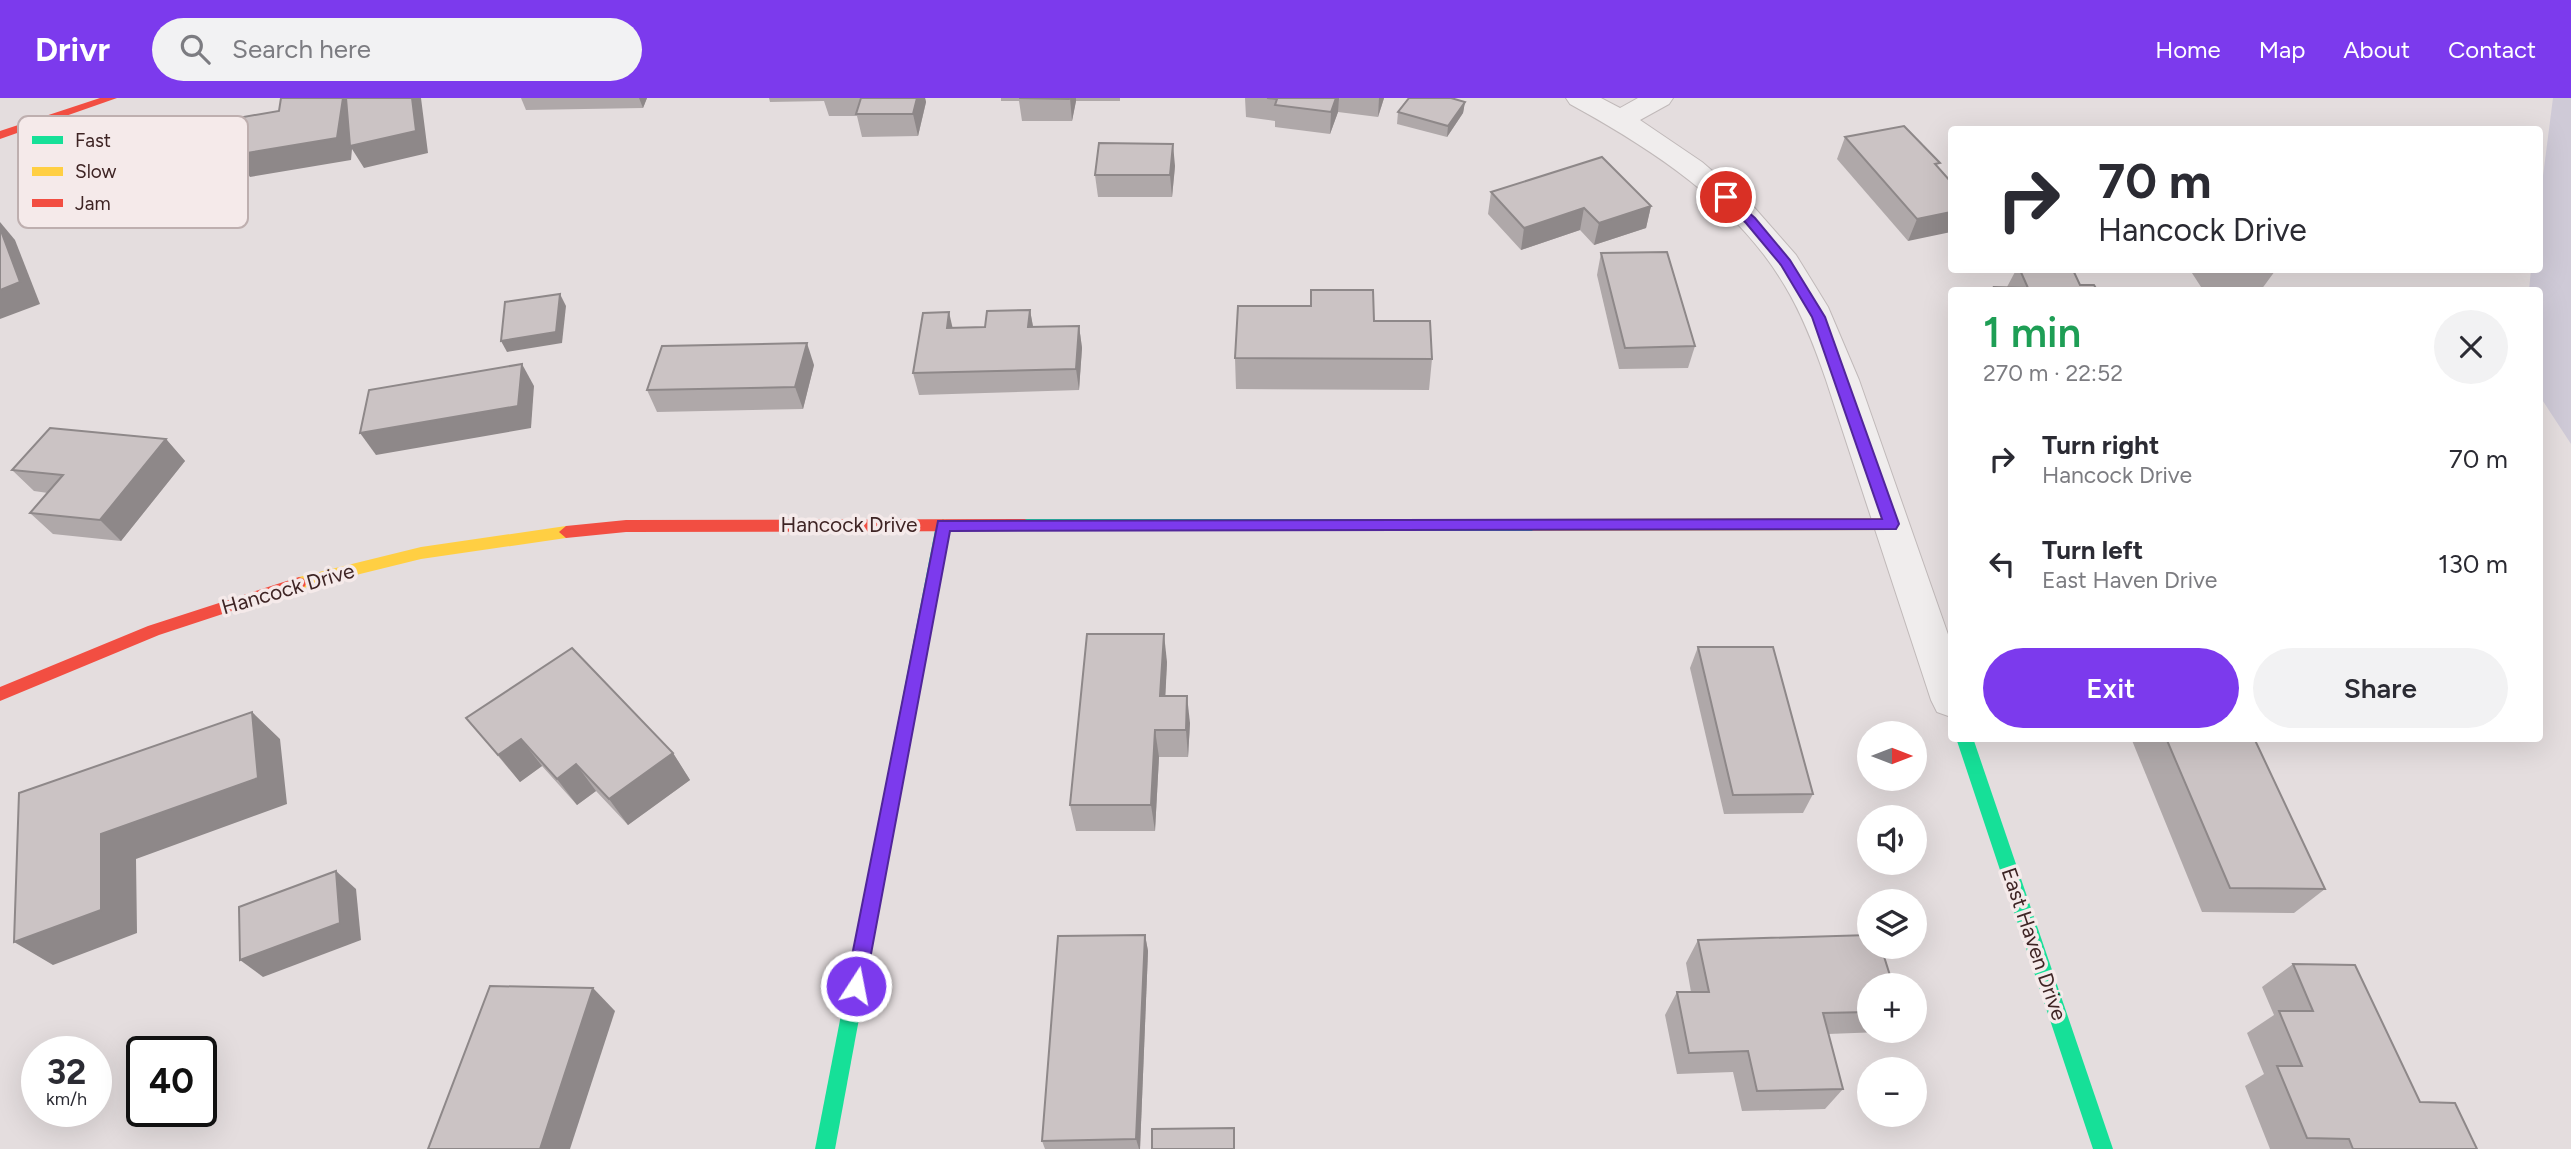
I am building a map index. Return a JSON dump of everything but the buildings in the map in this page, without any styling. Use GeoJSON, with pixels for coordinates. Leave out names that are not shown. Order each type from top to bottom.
{"type":"FeatureCollection","features":[{"type":"Feature","properties":{"kind":"street"},"geometry":{"type":"LineString","coordinates":[[57,116],[111,98]]}},
{"type":"Feature","properties":{"kind":"street"},"geometry":{"type":"LineString","coordinates":[[1580,98],[1667,150],[1711,183],[1751,220],[1786,262],[1827,337],[1948,692]]}},
{"type":"Feature","properties":{"kind":"street"},"geometry":{"type":"LineString","coordinates":[[1619,120],[1659,98]]}},
{"type":"Feature","properties":{"kind":"street"},"geometry":{"type":"LineString","coordinates":[[0,135],[18,129]]}},
{"type":"Feature","properties":{"kind":"street","name":"Hancock Drive"},"geometry":{"type":"LineString","coordinates":[[0,694],[166,626],[294,585],[419,554],[524,536],[626,526],[1891,524]]}},
{"type":"Feature","properties":{"kind":"street"},"geometry":{"type":"LineString","coordinates":[[825,1149],[943,525]]}},
{"type":"Feature","properties":{"kind":"street","name":"East Haven Drive"},"geometry":{"type":"LineString","coordinates":[[1965,742],[2104,1149]]}},
{"type":"Feature","properties":{"kind":"shaded area"},"geometry":{"type":"Polygon","coordinates":[[[2553,98],[2571,98],[2571,444],[2543,401],[2543,287],[2529,287],[2531,273],[2543,273],[2543,176],[2553,98]]]}},
{"type":"Feature","properties":{"kind":"traffic: fast"},"geometry":{"type":"LineString","coordinates":[[825,1149],[943,525]]}},
{"type":"Feature","properties":{"kind":"traffic: fast"},"geometry":{"type":"LineString","coordinates":[[1025,525],[1533,525]]}},
{"type":"Feature","properties":{"kind":"traffic: fast"},"geometry":{"type":"LineString","coordinates":[[1965,742],[2103,1149]]}},
{"type":"Feature","properties":{"kind":"traffic: slow"},"geometry":{"type":"LineString","coordinates":[[1533,525],[1891,524]]}},
{"type":"Feature","properties":{"kind":"traffic: slow"},"geometry":{"type":"LineString","coordinates":[[299,583],[421,553],[566,532]]}},
{"type":"Feature","properties":{"kind":"traffic: jam"},"geometry":{"type":"LineString","coordinates":[[57,116],[111,98]]}},
{"type":"Feature","properties":{"kind":"traffic: jam"},"geometry":{"type":"LineString","coordinates":[[0,135],[18,129]]}},
{"type":"Feature","properties":{"kind":"traffic: jam"},"geometry":{"type":"LineString","coordinates":[[566,532],[626,526],[1025,525]]}},
{"type":"Feature","properties":{"kind":"traffic: jam"},"geometry":{"type":"LineString","coordinates":[[0,694],[154,630],[299,583]]}},
{"type":"Feature","properties":{"kind":"route"},"geometry":{"type":"LineString","coordinates":[[856,986],[943,525],[1891,524],[1818,317],[1786,262],[1751,220],[1726,197]]}}]}
